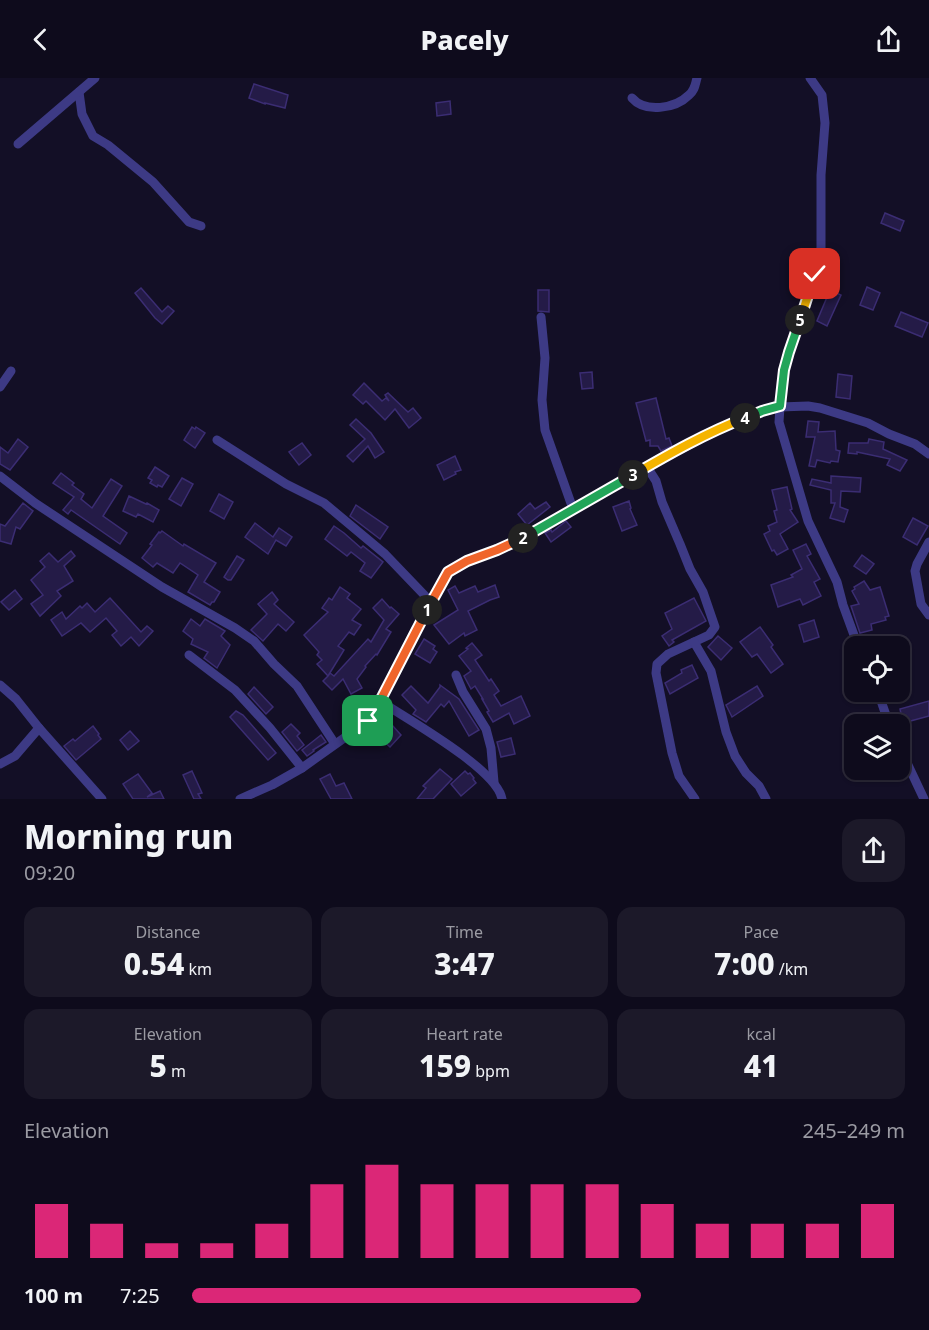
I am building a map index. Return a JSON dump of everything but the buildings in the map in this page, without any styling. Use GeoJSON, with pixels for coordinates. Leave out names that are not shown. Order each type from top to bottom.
{"type":"FeatureCollection","features":[{"type":"Feature","properties":{"kind":"street"},"geometry":{"type":"LineString","coordinates":[[18,144],[95,78]]}},
{"type":"Feature","properties":{"kind":"street"},"geometry":{"type":"LineString","coordinates":[[632,98],[646,107],[655,108],[674,104],[688,96],[695,88],[697,78]]}},
{"type":"Feature","properties":{"kind":"street"},"geometry":{"type":"LineString","coordinates":[[810,78],[822,95],[825,123],[821,175],[821,248],[784,370],[779,422],[808,521],[837,582],[854,636]]}},
{"type":"Feature","properties":{"kind":"street"},"geometry":{"type":"LineString","coordinates":[[80,92],[82,114],[93,136],[153,182],[189,222],[201,226]]}},
{"type":"Feature","properties":{"kind":"street"},"geometry":{"type":"LineString","coordinates":[[541,317],[545,358],[542,400],[545,430],[573,509]]}},
{"type":"Feature","properties":{"kind":"street"},"geometry":{"type":"LineString","coordinates":[[0,387],[11,371]]}},
{"type":"Feature","properties":{"kind":"street"},"geometry":{"type":"LineString","coordinates":[[240,799],[302,768],[368,721],[448,572],[467,561],[527,536],[647,467],[727,425],[780,406],[808,406],[868,423],[915,444],[929,454]]}},
{"type":"Feature","properties":{"kind":"street"},"geometry":{"type":"LineString","coordinates":[[218,440],[286,484],[324,503],[385,554],[431,602]]}},
{"type":"Feature","properties":{"kind":"street"},"geometry":{"type":"LineString","coordinates":[[647,467],[656,481],[662,502],[690,568],[703,592],[715,627],[709,635],[668,654],[657,664],[656,673],[672,753],[679,776],[695,799]]}},
{"type":"Feature","properties":{"kind":"street"},"geometry":{"type":"LineString","coordinates":[[0,476],[35,503],[162,587],[254,641],[297,686],[335,744]]}},
{"type":"Feature","properties":{"kind":"street"},"geometry":{"type":"LineString","coordinates":[[929,542],[915,571],[921,604],[929,615]]}},
{"type":"Feature","properties":{"kind":"street"},"geometry":{"type":"LineString","coordinates":[[694,642],[711,671],[726,732],[735,756],[746,773],[759,786],[766,799]]}},
{"type":"Feature","properties":{"kind":"street"},"geometry":{"type":"LineString","coordinates":[[189,655],[235,690],[302,768]]}},
{"type":"Feature","properties":{"kind":"street"},"geometry":{"type":"LineString","coordinates":[[456,675],[463,692],[486,729],[491,748],[494,782]]}},
{"type":"Feature","properties":{"kind":"street"},"geometry":{"type":"LineString","coordinates":[[0,685],[16,699],[102,799]]}},
{"type":"Feature","properties":{"kind":"street"},"geometry":{"type":"LineString","coordinates":[[380,701],[456,750],[480,769],[494,782],[502,799]]}},
{"type":"Feature","properties":{"kind":"street"},"geometry":{"type":"LineString","coordinates":[[0,764],[15,756],[39,728]]}},
{"type":"Feature","properties":{"kind":"street"},"geometry":{"type":"LineString","coordinates":[[910,769],[924,799]]}},
{"type":"Feature","properties":{"kind":"route"},"geometry":{"type":"LineString","coordinates":[[368,721],[448,572],[467,561],[527,536],[647,467],[727,425],[780,406],[784,370],[815,274]]}}]}
